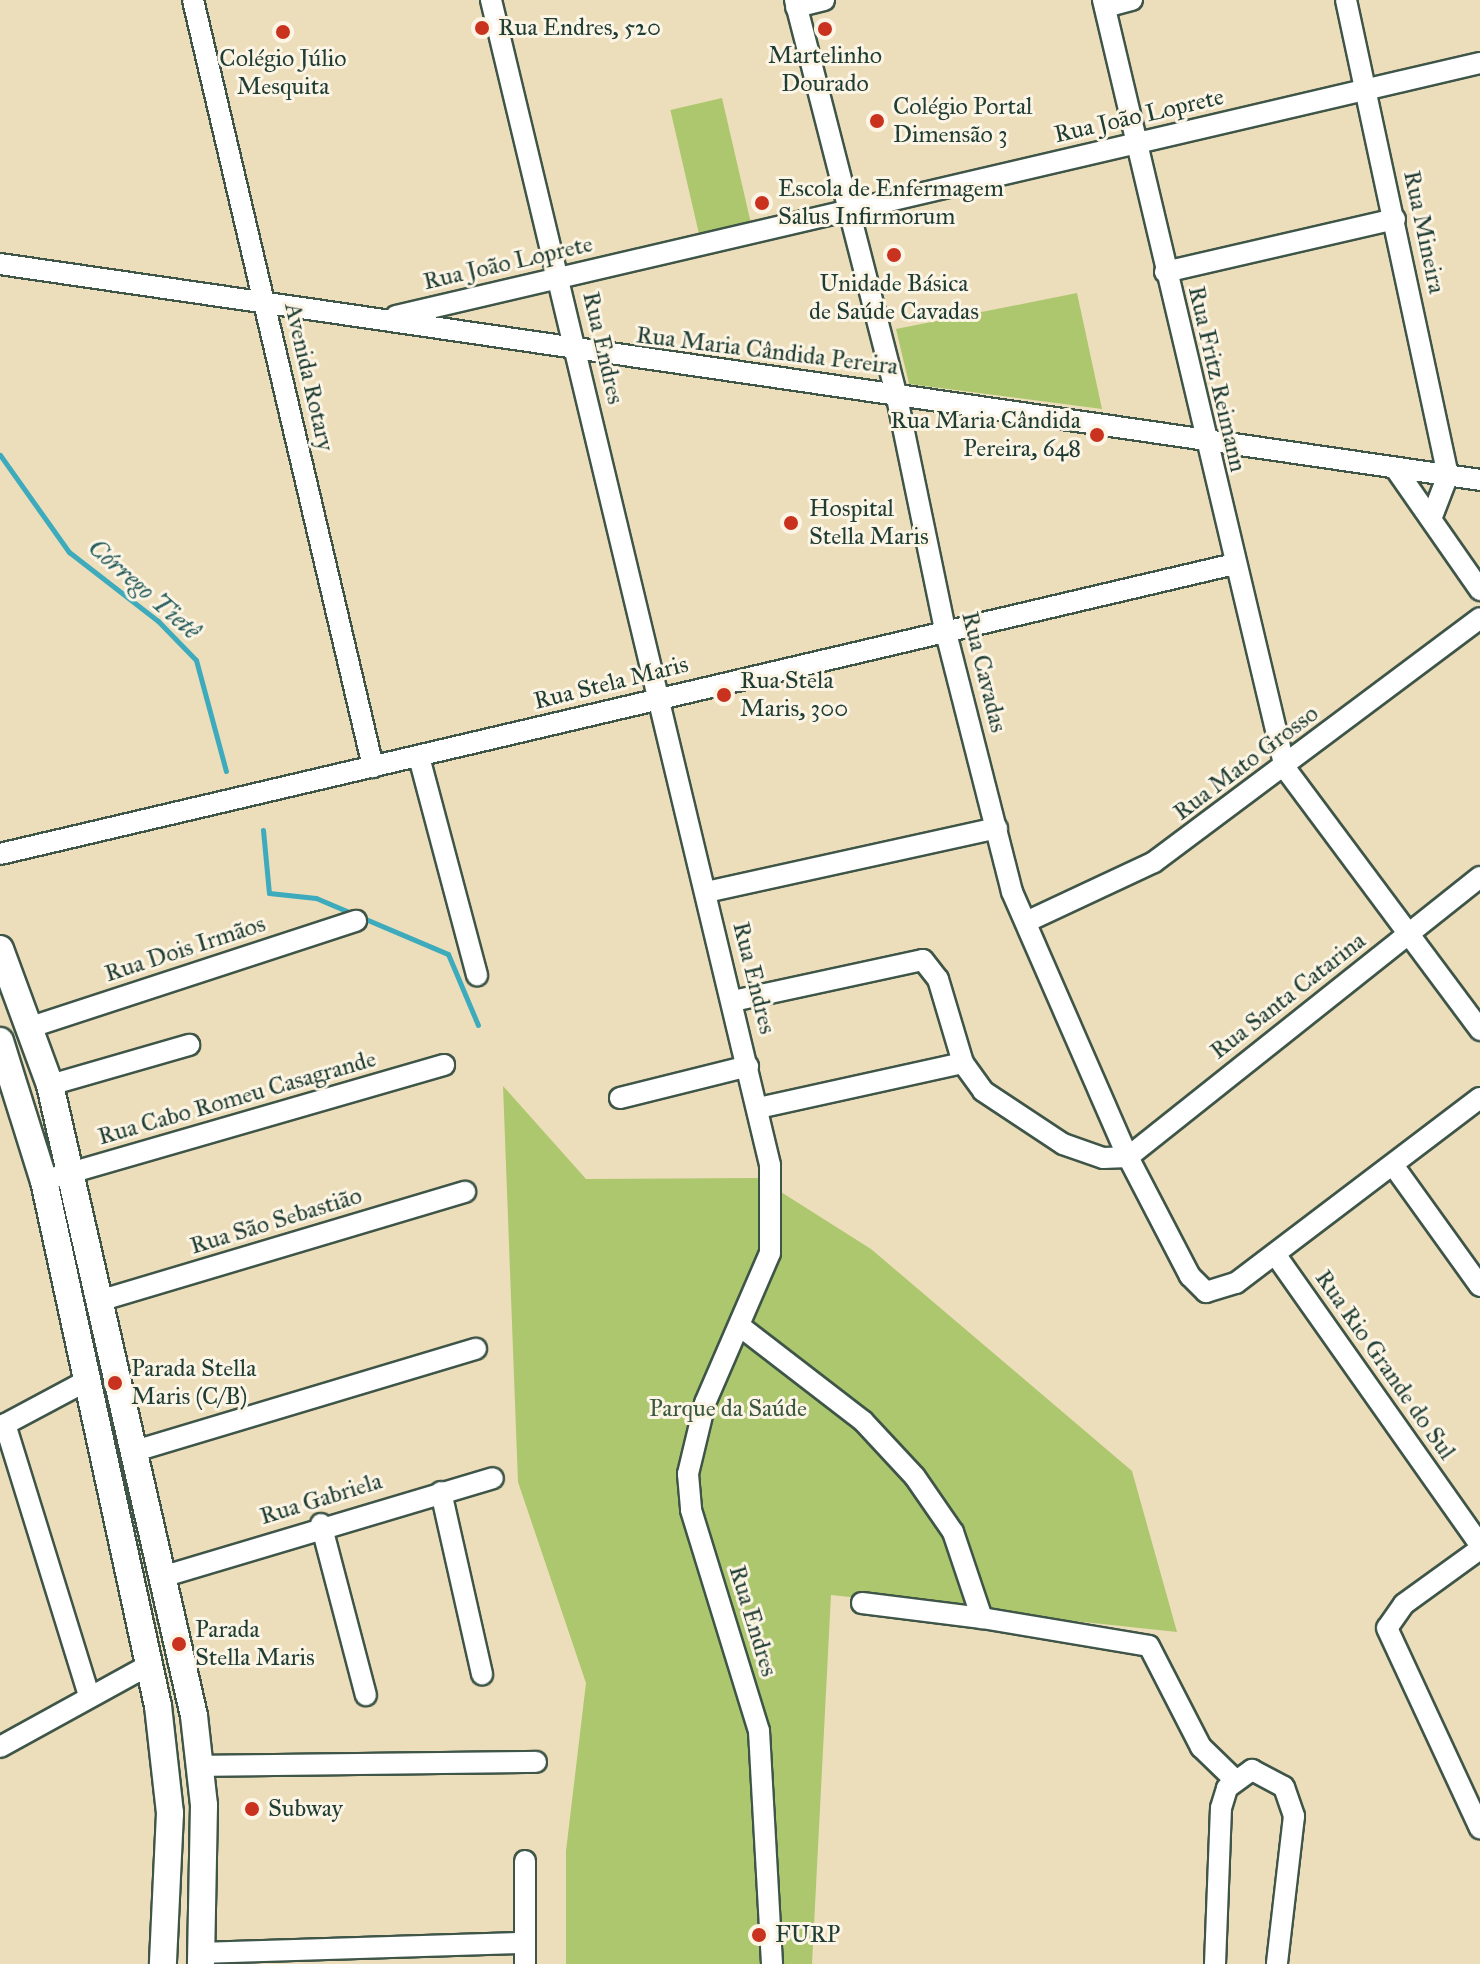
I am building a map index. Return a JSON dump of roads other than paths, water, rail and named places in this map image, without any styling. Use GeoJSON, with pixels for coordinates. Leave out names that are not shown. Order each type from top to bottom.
{"type":"FeatureCollection","features":[{"type":"Feature","properties":{"kind":"main road"},"geometry":{"type":"LineString","coordinates":[[0,949],[50,1085],[165,1576],[201,1766],[201,1958]]}},
{"type":"Feature","properties":{"kind":"main road"},"geometry":{"type":"LineString","coordinates":[[0,1041],[44,1181],[149,1665],[170,1813],[163,1964]]}},
{"type":"Feature","properties":{"kind":"street","name":"Avenida Rotary"},"geometry":{"type":"LineString","coordinates":[[193,0],[373,767]]}},
{"type":"Feature","properties":{"kind":"street","name":"Rua Endres"},"geometry":{"type":"LineString","coordinates":[[491,0],[560,276],[656,699],[733,1001],[770,1165],[770,1253],[741,1327],[705,1403],[688,1474],[691,1510],[759,1731],[772,1964]]}},
{"type":"Feature","properties":{"kind":"street"},"geometry":{"type":"LineString","coordinates":[[795,3],[824,0]]}},
{"type":"Feature","properties":{"kind":"street"},"geometry":{"type":"LineString","coordinates":[[1104,3],[1132,0]]}},
{"type":"Feature","properties":{"kind":"street","name":"Rua Mineira"},"geometry":{"type":"LineString","coordinates":[[1346,0],[1368,90],[1448,475]]}},
{"type":"Feature","properties":{"kind":"street","name":"Rua Cavadas"},"geometry":{"type":"LineString","coordinates":[[795,3],[896,393],[945,629],[997,828],[1026,922],[1128,1157],[1198,1286],[1216,1292],[1236,1283],[1275,1254]]}},
{"type":"Feature","properties":{"kind":"street","name":"Rua Fritz Reimann"},"geometry":{"type":"LineString","coordinates":[[1104,3],[1203,439],[1285,768]]}},
{"type":"Feature","properties":{"kind":"street","name":"Rua João Loprete"},"geometry":{"type":"LineString","coordinates":[[389,318],[1480,63]]}},
{"type":"Feature","properties":{"kind":"street"},"geometry":{"type":"LineString","coordinates":[[1165,272],[1395,219]]}},
{"type":"Feature","properties":{"kind":"street","name":"Rua Maria Cândida Pereira"},"geometry":{"type":"LineString","coordinates":[[0,264],[265,304],[389,318],[578,353],[896,393],[1480,480]]}},
{"type":"Feature","properties":{"kind":"street"},"geometry":{"type":"LineString","coordinates":[[1395,468],[1480,590]]}},
{"type":"Feature","properties":{"kind":"street"},"geometry":{"type":"LineString","coordinates":[[1431,519],[1448,475]]}},
{"type":"Feature","properties":{"kind":"street","name":"Rua Stela Maris"},"geometry":{"type":"LineString","coordinates":[[0,854],[419,757],[945,629],[1234,564]]}},
{"type":"Feature","properties":{"kind":"street","name":"Rua Mato Grosso"},"geometry":{"type":"LineString","coordinates":[[1026,922],[1154,862],[1285,768],[1480,618]]}},
{"type":"Feature","properties":{"kind":"street"},"geometry":{"type":"LineString","coordinates":[[419,757],[477,975]]}},
{"type":"Feature","properties":{"kind":"street"},"geometry":{"type":"LineString","coordinates":[[1285,768],[1480,1030]]}},
{"type":"Feature","properties":{"kind":"street"},"geometry":{"type":"LineString","coordinates":[[706,892],[997,828]]}},
{"type":"Feature","properties":{"kind":"street","name":"Rua Santa Catarina"},"geometry":{"type":"LineString","coordinates":[[1128,1157],[1480,877]]}},
{"type":"Feature","properties":{"kind":"street","name":"Rua Dois Irmãos"},"geometry":{"type":"LineString","coordinates":[[31,1027],[356,921]]}},
{"type":"Feature","properties":{"kind":"street"},"geometry":{"type":"LineString","coordinates":[[733,1001],[923,960],[938,979],[963,1063],[1012,1115],[1063,1144],[1103,1158],[1128,1157]]}},
{"type":"Feature","properties":{"kind":"street"},"geometry":{"type":"LineString","coordinates":[[50,1085],[189,1045]]}},
{"type":"Feature","properties":{"kind":"street"},"geometry":{"type":"LineString","coordinates":[[758,1108],[963,1063]]}},
{"type":"Feature","properties":{"kind":"street","name":"Rua Cabo Romeu Casagrande"},"geometry":{"type":"LineString","coordinates":[[44,1181],[444,1065]]}},
{"type":"Feature","properties":{"kind":"street"},"geometry":{"type":"LineString","coordinates":[[620,1098],[748,1066]]}},
{"type":"Feature","properties":{"kind":"street"},"geometry":{"type":"LineString","coordinates":[[1275,1254],[1480,1098]]}},
{"type":"Feature","properties":{"kind":"street"},"geometry":{"type":"LineString","coordinates":[[1393,1165],[1480,1286]]}},
{"type":"Feature","properties":{"kind":"street","name":"Rua São Sebastião"},"geometry":{"type":"LineString","coordinates":[[102,1300],[465,1192]]}},
{"type":"Feature","properties":{"kind":"street","name":"Rua Rio Grande do Sul"},"geometry":{"type":"LineString","coordinates":[[1275,1254],[1480,1547]]}},
{"type":"Feature","properties":{"kind":"street"},"geometry":{"type":"LineString","coordinates":[[741,1327],[863,1421],[915,1477],[953,1532],[982,1618]]}},
{"type":"Feature","properties":{"kind":"street"},"geometry":{"type":"LineString","coordinates":[[135,1451],[476,1349]]}},
{"type":"Feature","properties":{"kind":"street"},"geometry":{"type":"LineString","coordinates":[[86,1381],[2,1426],[88,1692]]}},
{"type":"Feature","properties":{"kind":"street","name":"Rua Gabriela"},"geometry":{"type":"LineString","coordinates":[[165,1576],[321,1524],[493,1478]]}},
{"type":"Feature","properties":{"kind":"street"},"geometry":{"type":"LineString","coordinates":[[441,1492],[482,1674]]}},
{"type":"Feature","properties":{"kind":"street"},"geometry":{"type":"LineString","coordinates":[[321,1524],[366,1695]]}},
{"type":"Feature","properties":{"kind":"street"},"geometry":{"type":"LineString","coordinates":[[1480,1547],[1394,1611],[1389,1639],[1480,1828]]}},
{"type":"Feature","properties":{"kind":"street"},"geometry":{"type":"LineString","coordinates":[[862,1603],[982,1618],[1149,1646],[1201,1747],[1234,1779]]}},
{"type":"Feature","properties":{"kind":"street"},"geometry":{"type":"LineString","coordinates":[[0,1747],[88,1692],[149,1665]]}},
{"type":"Feature","properties":{"kind":"street"},"geometry":{"type":"LineString","coordinates":[[201,1766],[536,1762]]}},
{"type":"Feature","properties":{"kind":"street"},"geometry":{"type":"LineString","coordinates":[[1215,1964],[1221,1808],[1234,1779],[1252,1770],[1266,1774],[1291,1802],[1295,1837],[1277,1964]]}},
{"type":"Feature","properties":{"kind":"street"},"geometry":{"type":"LineString","coordinates":[[525,1861],[525,1964]]}},
{"type":"Feature","properties":{"kind":"street"},"geometry":{"type":"LineString","coordinates":[[201,1958],[525,1943]]}},
{"type":"Feature","properties":{"kind":"waterway","name":"Córrego Tietê"},"geometry":{"type":"LineString","coordinates":[[0,455],[69,552],[158,621],[196,660],[226,771]]}},
{"type":"Feature","properties":{"kind":"waterway","name":"Córrego Tietê"},"geometry":{"type":"LineString","coordinates":[[263,830],[269,893],[316,898],[448,954],[478,1025]]}},
{"type":"Feature","properties":{"kind":"place","name":"Rua Endres, 520"},"geometry":{"type":"Point","coordinates":[482,28]}},
{"type":"Feature","properties":{"kind":"place","name":"Martelinho Dourado"},"geometry":{"type":"Point","coordinates":[825,29]}},
{"type":"Feature","properties":{"kind":"place","name":"Colégio Júlio Mesquita"},"geometry":{"type":"Point","coordinates":[283,32]}},
{"type":"Feature","properties":{"kind":"place","name":"Colégio Portal Dimensão 3"},"geometry":{"type":"Point","coordinates":[877,121]}},
{"type":"Feature","properties":{"kind":"place","name":"Escola de Enfermagem Salus Infirmorum"},"geometry":{"type":"Point","coordinates":[762,203]}},
{"type":"Feature","properties":{"kind":"place","name":"Unidade Básica de Saúde Cavadas"},"geometry":{"type":"Point","coordinates":[894,255]}},
{"type":"Feature","properties":{"kind":"place","name":"Rua Maria Cândida Pereira, 648"},"geometry":{"type":"Point","coordinates":[1097,435]}},
{"type":"Feature","properties":{"kind":"place","name":"Hospital Stella Maris"},"geometry":{"type":"Point","coordinates":[791,523]}},
{"type":"Feature","properties":{"kind":"place","name":"Rua Stela Maris, 300"},"geometry":{"type":"Point","coordinates":[724,695]}},
{"type":"Feature","properties":{"kind":"place","name":"Parada Stella Maris (C/B)"},"geometry":{"type":"Point","coordinates":[115,1383]}},
{"type":"Feature","properties":{"kind":"place","name":"Parada Stella Maris"},"geometry":{"type":"Point","coordinates":[179,1644]}},
{"type":"Feature","properties":{"kind":"place","name":"Subway"},"geometry":{"type":"Point","coordinates":[252,1809]}},
{"type":"Feature","properties":{"kind":"place","name":"FURP"},"geometry":{"type":"Point","coordinates":[759,1935]}},
{"type":"Feature","properties":{"kind":"park label","name":"Parque da Saúde"},"geometry":{"type":"Point","coordinates":[728,1409]}}]}
